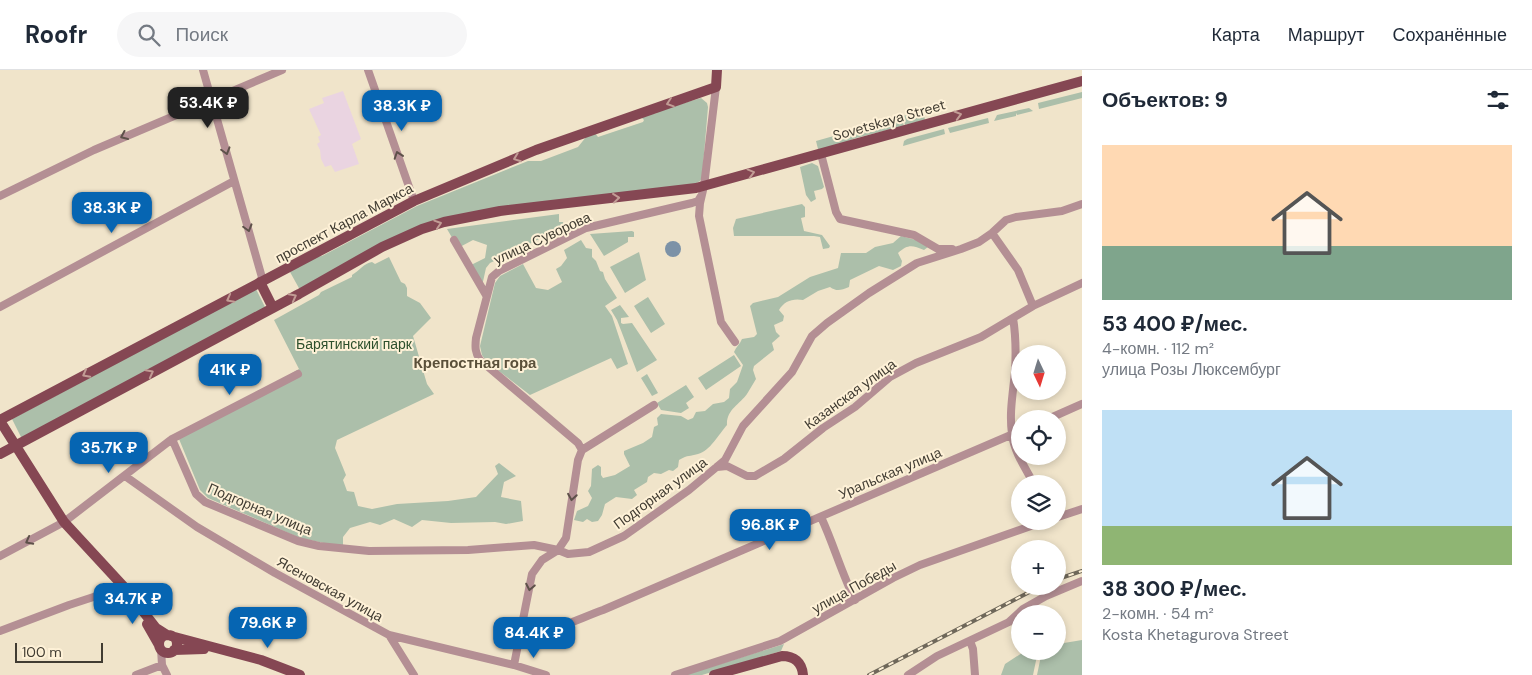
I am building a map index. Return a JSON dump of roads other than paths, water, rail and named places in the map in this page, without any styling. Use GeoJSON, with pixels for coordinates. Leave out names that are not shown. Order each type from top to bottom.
{"type":"FeatureCollection","features":[{"type":"Feature","properties":{"kind":"main road"},"geometry":{"type":"LineString","coordinates":[[716,87],[717,70]]}},
{"type":"Feature","properties":{"kind":"main road","name":"Sovetskaya Street"},"geometry":{"type":"LineString","coordinates":[[703,191],[821,154],[1082,81]]}},
{"type":"Feature","properties":{"kind":"main road","name":"проспект Карла Маркса"},"geometry":{"type":"LineString","coordinates":[[0,420],[414,201],[536,150],[716,87]]}},
{"type":"Feature","properties":{"kind":"main road"},"geometry":{"type":"LineString","coordinates":[[0,454],[273,308],[382,247],[422,229],[444,222],[500,211],[682,190],[703,191]]}},
{"type":"Feature","properties":{"kind":"main road"},"geometry":{"type":"LineString","coordinates":[[261,282],[273,308]]}},
{"type":"Feature","properties":{"kind":"main road"},"geometry":{"type":"LineString","coordinates":[[0,420],[61,524],[126,590],[156,628],[176,642],[166,649]]}},
{"type":"Feature","properties":{"kind":"main road"},"geometry":{"type":"LineString","coordinates":[[126,590],[166,649]]}},
{"type":"Feature","properties":{"kind":"main road"},"geometry":{"type":"LineString","coordinates":[[166,649],[162,638],[169,636],[261,660],[300,675]]}},
{"type":"Feature","properties":{"kind":"main road"},"geometry":{"type":"LineString","coordinates":[[166,649],[227,651]]}},
{"type":"Feature","properties":{"kind":"main road"},"geometry":{"type":"LineString","coordinates":[[714,675],[782,656],[790,656],[800,664],[803,675]]}},
{"type":"Feature","properties":{"kind":"street"},"geometry":{"type":"LineString","coordinates":[[203,70],[261,282]]}},
{"type":"Feature","properties":{"kind":"street"},"geometry":{"type":"LineString","coordinates":[[0,196],[94,150],[282,70]]}},
{"type":"Feature","properties":{"kind":"street"},"geometry":{"type":"LineString","coordinates":[[368,70],[414,201]]}},
{"type":"Feature","properties":{"kind":"street"},"geometry":{"type":"LineString","coordinates":[[716,87],[699,216],[721,322],[735,342]]}},
{"type":"Feature","properties":{"kind":"street"},"geometry":{"type":"LineString","coordinates":[[821,154],[836,212],[840,219],[914,235],[938,249],[961,249]]}},
{"type":"Feature","properties":{"kind":"street"},"geometry":{"type":"LineString","coordinates":[[0,306],[234,181]]}},
{"type":"Feature","properties":{"kind":"street","name":"улица Суворова"},"geometry":{"type":"LineString","coordinates":[[582,450],[578,443],[480,360],[477,355],[476,338],[489,282],[494,274],[586,228],[692,203],[698,200],[703,191]]}},
{"type":"Feature","properties":{"kind":"street","name":"Подгорная улица"},"geometry":{"type":"LineString","coordinates":[[172,438],[196,494],[205,502],[304,543],[368,550],[468,550],[534,545],[568,554],[577,555],[589,552],[624,536],[689,490],[725,460],[743,426],[792,372],[812,336],[868,294],[917,263],[978,242],[992,233],[1006,220],[1062,210],[1082,204]]}},
{"type":"Feature","properties":{"kind":"street"},"geometry":{"type":"LineString","coordinates":[[992,233],[1018,270],[1033,306]]}},
{"type":"Feature","properties":{"kind":"street"},"geometry":{"type":"LineString","coordinates":[[454,240],[486,295]]}},
{"type":"Feature","properties":{"kind":"street","name":"Казанская улица"},"geometry":{"type":"LineString","coordinates":[[717,467],[727,466],[747,476],[755,476],[784,459],[823,428],[855,407],[890,378],[916,364],[981,337],[1033,306],[1082,284]]}},
{"type":"Feature","properties":{"kind":"street"},"geometry":{"type":"LineString","coordinates":[[1011,422],[1010,408],[1016,337],[1013,318]]}},
{"type":"Feature","properties":{"kind":"street"},"geometry":{"type":"LineString","coordinates":[[0,556],[61,524],[172,438],[298,374]]}},
{"type":"Feature","properties":{"kind":"street"},"geometry":{"type":"LineString","coordinates":[[1066,411],[1082,404]]}},
{"type":"Feature","properties":{"kind":"street"},"geometry":{"type":"LineString","coordinates":[[514,665],[532,574],[542,560],[558,550],[566,538],[578,460],[582,450],[654,405]]}},
{"type":"Feature","properties":{"kind":"street","name":"Уральская улица"},"geometry":{"type":"LineString","coordinates":[[520,636],[528,636],[603,610],[1011,435]]}},
{"type":"Feature","properties":{"kind":"street","name":"Ясеновская улица"},"geometry":{"type":"LineString","coordinates":[[125,476],[196,527],[275,573],[389,635],[514,665],[546,675]]}},
{"type":"Feature","properties":{"kind":"street"},"geometry":{"type":"LineString","coordinates":[[1066,514],[1082,508]]}},
{"type":"Feature","properties":{"kind":"street"},"geometry":{"type":"LineString","coordinates":[[820,517],[833,544],[842,574],[855,600]]}},
{"type":"Feature","properties":{"kind":"street","name":"улица Победы"},"geometry":{"type":"LineString","coordinates":[[675,675],[780,641],[920,565],[1019,530]]}},
{"type":"Feature","properties":{"kind":"street"},"geometry":{"type":"LineString","coordinates":[[908,675],[937,656],[1009,622],[1023,609],[1046,596],[1082,581]]}},
{"type":"Feature","properties":{"kind":"street"},"geometry":{"type":"LineString","coordinates":[[0,632],[69,605],[126,590]]}},
{"type":"Feature","properties":{"kind":"street"},"geometry":{"type":"LineString","coordinates":[[389,635],[414,675]]}},
{"type":"Feature","properties":{"kind":"street"},"geometry":{"type":"LineString","coordinates":[[970,641],[975,675]]}},
{"type":"Feature","properties":{"kind":"street"},"geometry":{"type":"LineString","coordinates":[[166,649],[162,665],[167,675]]}},
{"type":"Feature","properties":{"kind":"street"},"geometry":{"type":"LineString","coordinates":[[136,675],[162,665]]}},
{"type":"Feature","properties":{"kind":"water"},"geometry":{"type":"Polygon","coordinates":[[[670,241],[676,241],[681,246],[679,255],[670,257],[665,252],[665,246],[670,241]]]}},
{"type":"Feature","properties":{"kind":"railway"},"geometry":{"type":"LineString","coordinates":[[1066,576],[1082,571]]}},
{"type":"Feature","properties":{"kind":"railway"},"geometry":{"type":"LineString","coordinates":[[869,675],[1024,595]]}},
{"type":"Feature","properties":{"kind":"district","name":"Крепостная гора"},"geometry":{"type":"Point","coordinates":[475,363]}},
{"type":"Feature","properties":{"kind":"park label","name":"Барятинский парк"},"geometry":{"type":"Point","coordinates":[354,344]}}]}
